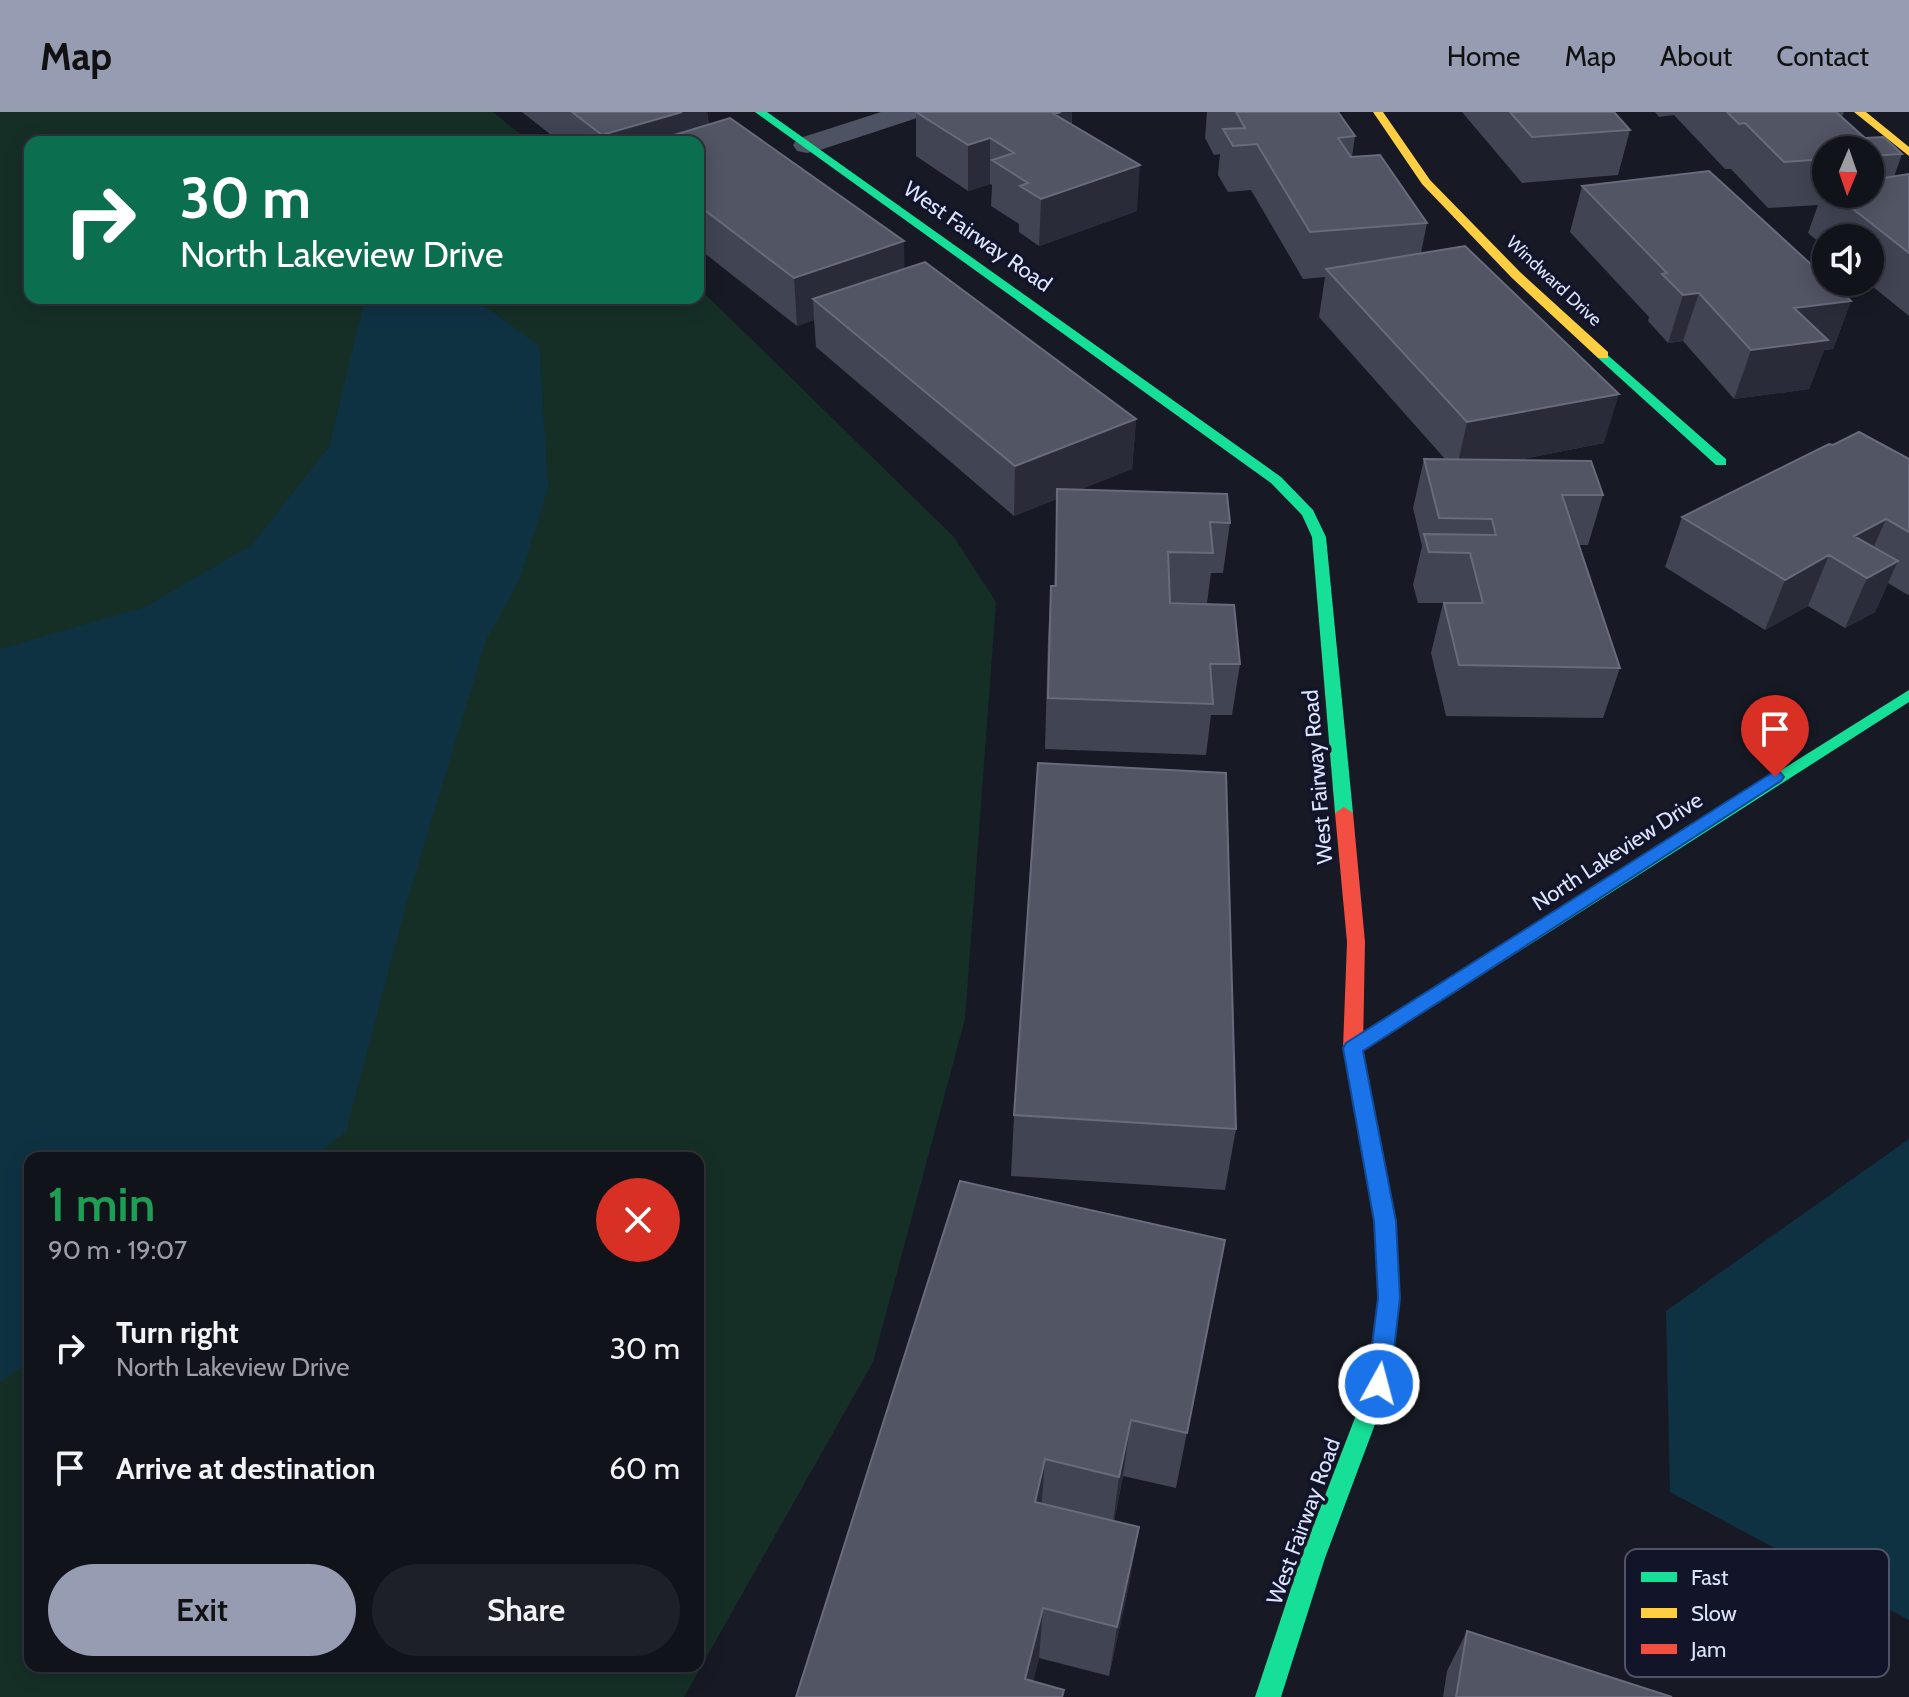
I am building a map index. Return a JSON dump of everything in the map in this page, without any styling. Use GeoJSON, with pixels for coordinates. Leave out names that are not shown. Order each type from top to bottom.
{"type":"FeatureCollection","features":[{"type":"Feature","properties":{"kind":"street","name":"West Fairway Road"},"geometry":{"type":"LineString","coordinates":[[760,112],[1276,480],[1308,513],[1319,537],[1356,942],[1353,1048],[1385,1221],[1389,1298],[1379,1384],[1313,1558],[1268,1697]]}},
{"type":"Feature","properties":{"kind":"street"},"geometry":{"type":"LineString","coordinates":[[807,145],[908,112]]}},
{"type":"Feature","properties":{"kind":"street","name":"Windward Drive"},"geometry":{"type":"LineString","coordinates":[[1378,112],[1426,182],[1516,275],[1721,462]]}},
{"type":"Feature","properties":{"kind":"street"},"geometry":{"type":"LineString","coordinates":[[1859,112],[1909,153]]}},
{"type":"Feature","properties":{"kind":"street","name":"North Lakeview Drive"},"geometry":{"type":"LineString","coordinates":[[1353,1048],[1909,695]]}},
{"type":"Feature","properties":{"kind":"green space"},"geometry":{"type":"Polygon","coordinates":[[[0,112],[493,112],[523,136],[24,136],[24,304],[704,304],[704,293],[954,537],[996,602],[965,1019],[873,1362],[704,1662],[704,1152],[24,1152],[24,1672],[698,1672],[684,1697],[0,1697],[0,112]]]}},
{"type":"Feature","properties":{"kind":"water"},"geometry":{"type":"Polygon","coordinates":[[[364,304],[482,304],[539,346],[548,488],[520,578],[486,640],[406,905],[346,1131],[320,1152],[24,1152],[24,1366],[0,1382],[0,649],[145,607],[252,545],[329,447],[364,304]]]}},
{"type":"Feature","properties":{"kind":"water"},"geometry":{"type":"Polygon","coordinates":[[[1909,1139],[1909,1620],[1889,1609],[1889,1549],[1776,1549],[1670,1492],[1666,1311],[1909,1139]]]}},
{"type":"Feature","properties":{"kind":"building"},"geometry":{"type":"Polygon","coordinates":[[[572,112],[682,112],[602,135],[572,112]]]}},
{"type":"Feature","properties":{"kind":"building"},"geometry":{"type":"Polygon","coordinates":[[[916,112],[1061,112],[1054,114],[1140,165],[1041,199],[1020,186],[1028,183],[992,160],[1014,153],[990,138],[968,145],[916,112]]]}},
{"type":"Feature","properties":{"kind":"building"},"geometry":{"type":"Polygon","coordinates":[[[1236,112],[1338,112],[1355,136],[1338,138],[1351,157],[1380,155],[1427,223],[1310,232],[1257,144],[1233,146],[1223,129],[1245,128],[1236,112]]]}},
{"type":"Feature","properties":{"kind":"building"},"geometry":{"type":"Polygon","coordinates":[[[1510,112],[1614,112],[1630,130],[1532,137],[1510,112]]]}},
{"type":"Feature","properties":{"kind":"building"},"geometry":{"type":"Polygon","coordinates":[[[1727,112],[1836,112],[1863,136],[1812,136],[1812,160],[1784,162],[1745,123],[1739,124],[1727,112]]]}},
{"type":"Feature","properties":{"kind":"building"},"geometry":{"type":"Polygon","coordinates":[[[730,118],[904,241],[794,278],[704,210],[704,136],[671,136],[730,118]]]}},
{"type":"Feature","properties":{"kind":"building"},"geometry":{"type":"Polygon","coordinates":[[[1884,137],[1902,154],[1884,155],[1884,137]]]}},
{"type":"Feature","properties":{"kind":"building"},"geometry":{"type":"Polygon","coordinates":[[[1709,171],[1812,265],[1812,296],[1846,296],[1851,301],[1794,308],[1828,340],[1751,350],[1699,293],[1683,295],[1662,274],[1667,273],[1582,186],[1709,171]]]}},
{"type":"Feature","properties":{"kind":"building"},"geometry":{"type":"Polygon","coordinates":[[[1909,174],[1909,253],[1884,233],[1884,224],[1872,224],[1852,208],[1884,208],[1884,178],[1909,174]]]}},
{"type":"Feature","properties":{"kind":"building"},"geometry":{"type":"Polygon","coordinates":[[[1465,246],[1619,394],[1467,422],[1326,269],[1465,246]]]}},
{"type":"Feature","properties":{"kind":"building"},"geometry":{"type":"Polygon","coordinates":[[[925,262],[1136,419],[1015,466],[813,299],[925,262]]]}},
{"type":"Feature","properties":{"kind":"building"},"geometry":{"type":"Polygon","coordinates":[[[1859,432],[1909,459],[1909,532],[1886,519],[1854,536],[1898,561],[1867,578],[1829,555],[1785,580],[1682,517],[1829,444],[1833,445],[1859,432]]]}},
{"type":"Feature","properties":{"kind":"building"},"geometry":{"type":"Polygon","coordinates":[[[1424,459],[1591,461],[1603,495],[1562,495],[1620,668],[1459,665],[1444,603],[1483,603],[1470,553],[1429,552],[1424,534],[1496,535],[1492,519],[1439,518],[1424,459]]]}},
{"type":"Feature","properties":{"kind":"building"},"geometry":{"type":"Polygon","coordinates":[[[1057,489],[1227,494],[1230,523],[1210,522],[1213,553],[1168,552],[1170,603],[1234,605],[1240,664],[1210,664],[1213,704],[1048,698],[1051,586],[1056,586],[1057,489]]]}},
{"type":"Feature","properties":{"kind":"building"},"geometry":{"type":"Polygon","coordinates":[[[1038,763],[1226,773],[1236,1129],[1014,1115],[1038,763]]]}},
{"type":"Feature","properties":{"kind":"building"},"geometry":{"type":"Polygon","coordinates":[[[960,1181],[1225,1240],[1187,1433],[1131,1420],[1119,1477],[1045,1459],[1035,1502],[1139,1527],[1117,1627],[1043,1608],[1025,1679],[1064,1690],[1062,1697],[796,1697],[960,1181]]]}},
{"type":"Feature","properties":{"kind":"building"},"geometry":{"type":"Polygon","coordinates":[[[1467,1631],[1672,1697],[1456,1697],[1467,1631]]]}},
{"type":"Feature","properties":{"kind":"traffic: fast"},"geometry":{"type":"LineString","coordinates":[[760,112],[1276,480],[1308,513],[1319,537],[1344,813]]}},
{"type":"Feature","properties":{"kind":"traffic: fast"},"geometry":{"type":"LineString","coordinates":[[1603,355],[1721,462]]}},
{"type":"Feature","properties":{"kind":"traffic: fast"},"geometry":{"type":"LineString","coordinates":[[1353,1048],[1909,695]]}},
{"type":"Feature","properties":{"kind":"traffic: fast"},"geometry":{"type":"LineString","coordinates":[[1268,1697],[1313,1558],[1379,1384],[1389,1298],[1385,1221],[1374,1160]]}},
{"type":"Feature","properties":{"kind":"traffic: slow"},"geometry":{"type":"LineString","coordinates":[[1378,112],[1426,182],[1516,275],[1603,355]]}},
{"type":"Feature","properties":{"kind":"traffic: slow"},"geometry":{"type":"LineString","coordinates":[[1859,112],[1909,153]]}},
{"type":"Feature","properties":{"kind":"traffic: jam"},"geometry":{"type":"LineString","coordinates":[[1344,813],[1356,942],[1353,1048],[1374,1160]]}},
{"type":"Feature","properties":{"kind":"route"},"geometry":{"type":"LineString","coordinates":[[1379,1384],[1389,1298],[1385,1221],[1353,1048],[1775,777]]}}]}
